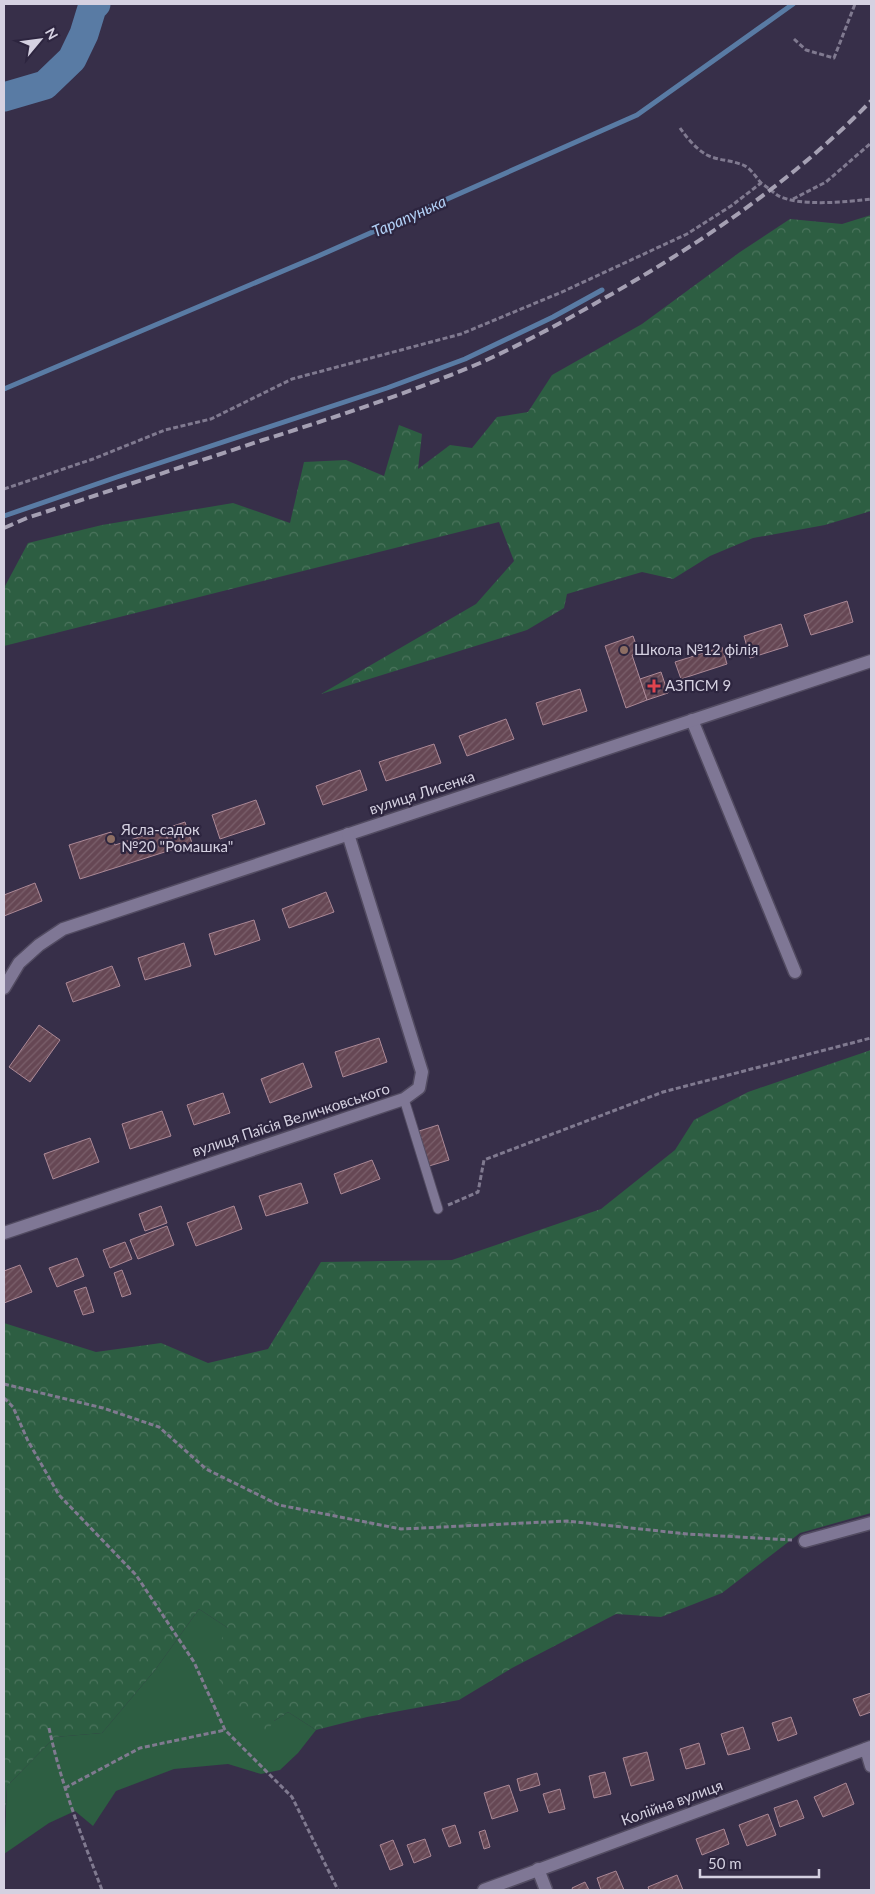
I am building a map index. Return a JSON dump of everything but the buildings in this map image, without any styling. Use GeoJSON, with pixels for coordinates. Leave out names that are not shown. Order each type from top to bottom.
{"type":"FeatureCollection","features":[{"type":"Feature","properties":{"kind":"street","name":"вулиця Лисенка"},"geometry":{"type":"LineString","coordinates":[[4,988],[19,963],[38,945],[63,929],[871,661]]}},
{"type":"Feature","properties":{"kind":"street"},"geometry":{"type":"LineString","coordinates":[[692,720],[795,972]]}},
{"type":"Feature","properties":{"kind":"street","name":"вулиця Паїсія Величковського"},"geometry":{"type":"LineString","coordinates":[[4,1233],[404,1099],[419,1088],[422,1072],[348,834]]}},
{"type":"Feature","properties":{"kind":"street"},"geometry":{"type":"LineString","coordinates":[[805,1541],[871,1523]]}},
{"type":"Feature","properties":{"kind":"street"},"geometry":{"type":"LineString","coordinates":[[868,1748],[871,1766]]}},
{"type":"Feature","properties":{"kind":"street","name":"Колійна вулиця"},"geometry":{"type":"LineString","coordinates":[[484,1890],[868,1748]]}},
{"type":"Feature","properties":{"kind":"street"},"geometry":{"type":"LineString","coordinates":[[538,1869],[546,1890]]}},
{"type":"Feature","properties":{"kind":"lane"},"geometry":{"type":"LineString","coordinates":[[404,1099],[438,1209]]}},
{"type":"Feature","properties":{"kind":"path"},"geometry":{"type":"LineString","coordinates":[[794,39],[806,50],[834,58],[855,4]]}},
{"type":"Feature","properties":{"kind":"path"},"geometry":{"type":"LineString","coordinates":[[680,128],[689,141],[708,156],[748,167],[761,183],[778,196],[793,200],[836,203],[871,199]]}},
{"type":"Feature","properties":{"kind":"path"},"geometry":{"type":"LineString","coordinates":[[793,200],[826,182],[871,143]]}},
{"type":"Feature","properties":{"kind":"path"},"geometry":{"type":"LineString","coordinates":[[4,489],[93,458],[165,430],[211,419],[292,379],[461,334],[562,292],[687,234],[761,183]]}},
{"type":"Feature","properties":{"kind":"path"},"geometry":{"type":"LineString","coordinates":[[438,1209],[478,1192],[484,1160],[663,1092],[871,1038]]}},
{"type":"Feature","properties":{"kind":"path"},"geometry":{"type":"LineString","coordinates":[[4,1384],[103,1408],[159,1427],[206,1469],[279,1505],[401,1529],[567,1521],[687,1534],[805,1541]]}},
{"type":"Feature","properties":{"kind":"path"},"geometry":{"type":"LineString","coordinates":[[4,1398],[12,1407],[28,1441],[59,1495],[136,1574],[194,1662],[225,1730],[292,1797],[338,1890]]}},
{"type":"Feature","properties":{"kind":"path"},"geometry":{"type":"LineString","coordinates":[[49,1728],[65,1788],[102,1890]]}},
{"type":"Feature","properties":{"kind":"path"},"geometry":{"type":"LineString","coordinates":[[65,1788],[140,1748],[225,1730]]}},
{"type":"Feature","properties":{"kind":"green space"},"geometry":{"type":"Polygon","coordinates":[[[871,215],[871,511],[825,525],[753,538],[710,556],[673,579],[642,572],[567,594],[564,608],[527,630],[321,694],[476,604],[514,561],[499,522],[4,646],[4,588],[28,543],[102,525],[233,503],[290,523],[304,462],[346,460],[384,476],[399,425],[422,434],[418,469],[450,445],[472,448],[497,417],[528,412],[552,375],[642,324],[740,252],[790,219],[842,224],[871,215]]]}},
{"type":"Feature","properties":{"kind":"green space"},"geometry":{"type":"Polygon","coordinates":[[[871,1050],[871,1513],[800,1533],[722,1593],[661,1617],[616,1614],[512,1668],[459,1700],[367,1717],[316,1730],[288,1712],[274,1721],[263,1737],[241,1717],[217,1676],[212,1655],[228,1628],[199,1609],[155,1670],[102,1733],[55,1737],[7,1786],[4,1829],[4,1323],[96,1352],[161,1343],[208,1363],[268,1349],[321,1262],[452,1260],[601,1209],[675,1150],[694,1120],[748,1092],[871,1050]]]}},
{"type":"Feature","properties":{"kind":"green space"},"geometry":{"type":"Polygon","coordinates":[[[199,1609],[228,1628],[274,1721],[288,1712],[316,1730],[298,1753],[280,1770],[261,1774],[228,1764],[174,1769],[116,1791],[93,1826],[75,1811],[49,1823],[4,1854],[7,1786],[55,1737],[102,1733],[155,1670],[199,1609]]]}},
{"type":"Feature","properties":{"kind":"waterway","name":"Тарапунька"},"geometry":{"type":"LineString","coordinates":[[4,97],[45,85],[72,59],[84,34],[92,8],[96,4]]}},
{"type":"Feature","properties":{"kind":"waterway","name":"Тарапунька"},"geometry":{"type":"LineString","coordinates":[[4,389],[316,257],[637,115],[793,4]]}},
{"type":"Feature","properties":{"kind":"waterway"},"geometry":{"type":"LineString","coordinates":[[4,516],[387,388],[465,359],[553,317],[602,290]]}},
{"type":"Feature","properties":{"kind":"railway"},"geometry":{"type":"LineString","coordinates":[[4,528],[27,518],[372,404],[453,374],[511,348],[603,299],[710,233],[778,184],[810,158],[871,101]]}},
{"type":"Feature","properties":{"kind":"place","name":"Школа №12 філія"},"geometry":{"type":"Point","coordinates":[624,650]}},
{"type":"Feature","properties":{"kind":"place","name":"АЗПСМ 9"},"geometry":{"type":"Point","coordinates":[654,686]}},
{"type":"Feature","properties":{"kind":"place","name":"Ясла-садок №20 \"Ромашка\""},"geometry":{"type":"Point","coordinates":[111,839]}}]}
